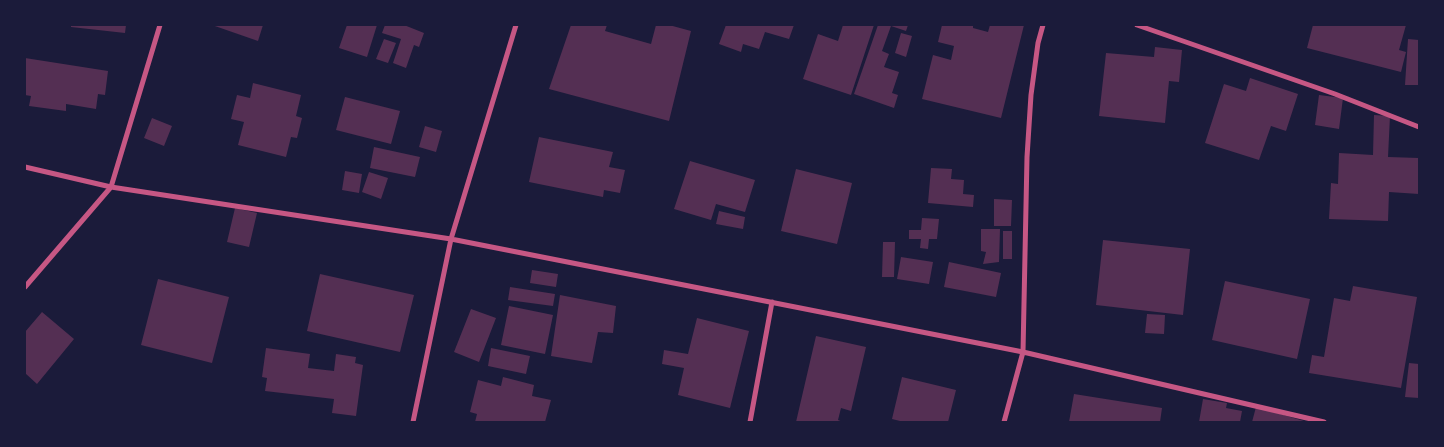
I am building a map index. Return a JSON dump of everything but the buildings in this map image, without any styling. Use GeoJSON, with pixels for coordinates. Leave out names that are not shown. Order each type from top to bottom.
{"type":"FeatureCollection","features":[{"type":"Feature","properties":{"kind":"street"},"geometry":{"type":"LineString","coordinates":[[25,287],[111,187],[160,25]]}},
{"type":"Feature","properties":{"kind":"street"},"geometry":{"type":"LineString","coordinates":[[413,422],[451,238],[516,25]]}},
{"type":"Feature","properties":{"kind":"street"},"geometry":{"type":"LineString","coordinates":[[1004,422],[1023,352],[1027,157],[1031,95],[1038,44],[1043,25]]}},
{"type":"Feature","properties":{"kind":"street"},"geometry":{"type":"LineString","coordinates":[[1137,25],[1335,94],[1419,127]]}},
{"type":"Feature","properties":{"kind":"street"},"geometry":{"type":"LineString","coordinates":[[25,167],[111,187],[451,238],[1023,352],[1324,422]]}},
{"type":"Feature","properties":{"kind":"street"},"geometry":{"type":"LineString","coordinates":[[750,422],[772,302]]}}]}
